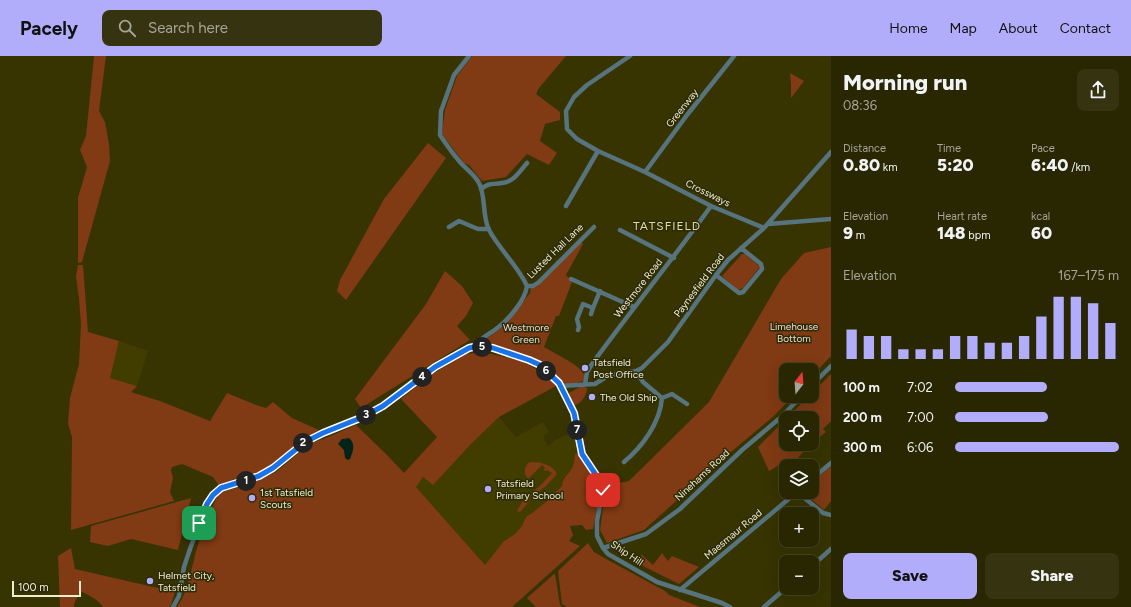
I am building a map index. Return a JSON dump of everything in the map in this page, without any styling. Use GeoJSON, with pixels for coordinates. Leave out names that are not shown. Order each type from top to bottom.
{"type":"FeatureCollection","features":[{"type":"Feature","properties":{"kind":"street","name":"Lusted Hall Lane"},"geometry":{"type":"LineString","coordinates":[[469,56],[454,75],[442,107],[440,135],[459,161],[478,182],[481,189],[489,229],[504,254],[528,286]]}},
{"type":"Feature","properties":{"kind":"street","name":"Crossways"},"geometry":{"type":"LineString","coordinates":[[630,56],[574,96],[566,111],[567,129],[577,139],[598,151],[645,172],[711,206],[764,228]]}},
{"type":"Feature","properties":{"kind":"street","name":"Greenway"},"geometry":{"type":"LineString","coordinates":[[645,172],[687,115],[734,56]]}},
{"type":"Feature","properties":{"kind":"street"},"geometry":{"type":"LineString","coordinates":[[566,206],[598,151]]}},
{"type":"Feature","properties":{"kind":"street","name":"Paynesfield Road"},"geometry":{"type":"LineString","coordinates":[[636,371],[642,368],[668,342],[716,275],[741,248],[768,224],[831,152]]}},
{"type":"Feature","properties":{"kind":"street"},"geometry":{"type":"LineString","coordinates":[[481,189],[491,183],[508,182],[516,176],[527,163]]}},
{"type":"Feature","properties":{"kind":"street","name":"Westmore Road"},"geometry":{"type":"LineString","coordinates":[[585,384],[587,372],[634,307],[674,258],[711,206]]}},
{"type":"Feature","properties":{"kind":"street"},"geometry":{"type":"LineString","coordinates":[[768,224],[831,219]]}},
{"type":"Feature","properties":{"kind":"street"},"geometry":{"type":"LineString","coordinates":[[449,227],[459,221],[478,229],[489,229]]}},
{"type":"Feature","properties":{"kind":"street","name":"Lusted Hall Lane"},"geometry":{"type":"LineString","coordinates":[[528,286],[533,286],[539,282],[594,227]]}},
{"type":"Feature","properties":{"kind":"street"},"geometry":{"type":"LineString","coordinates":[[620,230],[674,258]]}},
{"type":"Feature","properties":{"kind":"street"},"geometry":{"type":"LineString","coordinates":[[716,275],[739,293],[743,292],[762,269],[761,264],[741,248]]}},
{"type":"Feature","properties":{"kind":"street"},"geometry":{"type":"LineString","coordinates":[[571,279],[634,307]]}},
{"type":"Feature","properties":{"kind":"street","name":"Lusted Hall Lane"},"geometry":{"type":"LineString","coordinates":[[478,346],[480,341],[497,329],[523,299],[528,286]]}},
{"type":"Feature","properties":{"kind":"street"},"geometry":{"type":"LineString","coordinates":[[591,314],[600,291]]}},
{"type":"Feature","properties":{"kind":"street"},"geometry":{"type":"LineString","coordinates":[[578,330],[579,327],[577,319],[583,304],[593,308]]}},
{"type":"Feature","properties":{"kind":"street"},"geometry":{"type":"LineString","coordinates":[[174,607],[179,596],[184,567],[190,549],[207,504],[217,491],[264,474],[305,442],[363,417],[383,406],[435,367],[469,348],[478,346],[493,348],[529,360],[540,365],[561,386],[595,384],[609,375],[636,371],[643,382],[662,398]]}},
{"type":"Feature","properties":{"kind":"street"},"geometry":{"type":"LineString","coordinates":[[819,378],[831,366]]}},
{"type":"Feature","properties":{"kind":"street","name":"Ship Hill"},"geometry":{"type":"LineString","coordinates":[[561,386],[574,413],[582,454],[596,475],[603,490],[596,531],[597,536],[608,554],[657,582],[730,607]]}},
{"type":"Feature","properties":{"kind":"street"},"geometry":{"type":"LineString","coordinates":[[662,398],[672,394],[687,404]]}},
{"type":"Feature","properties":{"kind":"street"},"geometry":{"type":"LineString","coordinates":[[624,462],[642,443],[660,412],[662,398]]}},
{"type":"Feature","properties":{"kind":"street","name":"Ninehams Road"},"geometry":{"type":"LineString","coordinates":[[604,548],[646,534],[680,509],[742,450],[780,418],[795,403]]}},
{"type":"Feature","properties":{"kind":"street"},"geometry":{"type":"LineString","coordinates":[[819,473],[831,462]]}},
{"type":"Feature","properties":{"kind":"street","name":"Maesmaur Road"},"geometry":{"type":"LineString","coordinates":[[680,590],[789,499]]}},
{"type":"Feature","properties":{"kind":"street"},"geometry":{"type":"LineString","coordinates":[[806,499],[823,513],[831,515]]}},
{"type":"Feature","properties":{"kind":"street"},"geometry":{"type":"LineString","coordinates":[[819,560],[831,549]]}},
{"type":"Feature","properties":{"kind":"street"},"geometry":{"type":"LineString","coordinates":[[764,607],[779,594]]}},
{"type":"Feature","properties":{"kind":"shaded area"},"geometry":{"type":"Polygon","coordinates":[[[119,341],[148,351],[137,386],[109,378],[119,341]]]}},
{"type":"Feature","properties":{"kind":"shaded area","name":"Tatsfield Primary School"},"geometry":{"type":"Polygon","coordinates":[[[499,417],[516,437],[543,422],[549,432],[543,437],[548,446],[557,439],[575,432],[579,453],[575,454],[570,471],[563,478],[562,486],[546,502],[526,517],[522,526],[515,534],[504,541],[485,565],[415,487],[423,477],[433,484],[499,417]]]}},
{"type":"Feature","properties":{"kind":"shaded area"},"geometry":{"type":"Polygon","coordinates":[[[349,438],[353,443],[353,448],[350,459],[348,460],[345,458],[344,450],[338,444],[342,439],[349,438]]]}},
{"type":"Feature","properties":{"kind":"green space"},"geometry":{"type":"Polygon","coordinates":[[[94,56],[106,56],[99,111],[105,122],[110,161],[82,262],[78,263],[78,198],[87,167],[80,150],[86,136],[94,56]]]}},
{"type":"Feature","properties":{"kind":"green space"},"geometry":{"type":"Polygon","coordinates":[[[472,56],[566,56],[539,88],[536,94],[560,112],[560,120],[545,124],[540,141],[557,153],[549,165],[527,154],[506,177],[482,181],[469,165],[464,163],[442,134],[445,110],[457,76],[472,56]]]}},
{"type":"Feature","properties":{"kind":"green space"},"geometry":{"type":"Polygon","coordinates":[[[790,73],[804,81],[791,98],[791,85],[790,73]]]}},
{"type":"Feature","properties":{"kind":"green space"},"geometry":{"type":"Polygon","coordinates":[[[428,143],[446,158],[346,300],[337,291],[340,280],[384,199],[428,143]]]}},
{"type":"Feature","properties":{"kind":"green space","name":"Westmore Green"},"geometry":{"type":"Polygon","coordinates":[[[580,241],[583,244],[566,275],[572,282],[559,316],[556,316],[544,347],[567,360],[583,372],[585,376],[583,381],[566,386],[547,368],[534,359],[513,351],[483,344],[483,341],[500,329],[530,293],[531,286],[539,282],[580,241]]]}},
{"type":"Feature","properties":{"kind":"green space","name":"Limehouse Bottom"},"geometry":{"type":"Polygon","coordinates":[[[831,247],[831,356],[819,369],[819,363],[779,363],[779,403],[786,403],[775,415],[725,457],[644,530],[607,543],[600,530],[605,494],[604,486],[629,481],[709,402],[781,279],[804,253],[831,247]]]}},
{"type":"Feature","properties":{"kind":"green space"},"geometry":{"type":"Polygon","coordinates":[[[742,254],[745,254],[759,266],[759,268],[743,288],[738,290],[722,276],[742,254]]]}},
{"type":"Feature","properties":{"kind":"green space"},"geometry":{"type":"Polygon","coordinates":[[[78,265],[83,265],[88,332],[119,341],[110,378],[137,386],[131,392],[160,401],[210,421],[227,393],[266,408],[273,402],[292,418],[319,430],[299,441],[273,466],[257,473],[234,479],[220,487],[213,477],[182,464],[172,467],[171,470],[173,478],[170,492],[174,501],[71,530],[72,437],[68,424],[70,398],[79,364],[81,324],[76,277],[78,265]]]}},
{"type":"Feature","properties":{"kind":"green space"},"geometry":{"type":"Polygon","coordinates":[[[445,271],[462,286],[473,303],[466,316],[457,326],[470,340],[361,408],[355,399],[426,304],[445,271]]]}},
{"type":"Feature","properties":{"kind":"green space"},"geometry":{"type":"Polygon","coordinates":[[[483,352],[522,361],[541,372],[558,385],[499,417],[471,444],[433,485],[423,477],[416,487],[485,565],[504,541],[515,534],[522,526],[526,517],[546,502],[562,486],[564,479],[574,463],[575,454],[579,453],[601,490],[593,529],[586,530],[582,525],[570,526],[573,535],[569,541],[580,546],[512,607],[177,607],[189,579],[202,534],[219,493],[255,482],[276,472],[309,444],[356,425],[404,473],[437,437],[401,399],[429,376],[466,354],[483,352]]]}},
{"type":"Feature","properties":{"kind":"green space"},"geometry":{"type":"Polygon","coordinates":[[[831,374],[831,421],[823,429],[826,432],[819,438],[819,411],[794,411],[802,403],[819,403],[819,386],[831,374]]]}},
{"type":"Feature","properties":{"kind":"green space"},"geometry":{"type":"Polygon","coordinates":[[[582,386],[587,388],[586,393],[583,399],[575,405],[570,400],[569,393],[582,386]]]}},
{"type":"Feature","properties":{"kind":"green space"},"geometry":{"type":"Polygon","coordinates":[[[779,426],[779,451],[804,451],[797,459],[779,459],[779,465],[769,471],[758,447],[779,426]]]}},
{"type":"Feature","properties":{"kind":"green space"},"geometry":{"type":"Polygon","coordinates":[[[532,462],[553,468],[557,474],[545,487],[531,496],[527,504],[520,512],[517,511],[525,497],[539,487],[552,473],[547,470],[545,471],[545,468],[542,465],[528,479],[525,474],[525,468],[528,463],[532,462]]]}},
{"type":"Feature","properties":{"kind":"green space"},"geometry":{"type":"Polygon","coordinates":[[[831,466],[831,501],[824,510],[811,499],[819,499],[819,477],[831,466]]]}},
{"type":"Feature","properties":{"kind":"green space"},"geometry":{"type":"Polygon","coordinates":[[[191,498],[178,550],[131,539],[108,546],[90,542],[91,526],[191,498]]]}},
{"type":"Feature","properties":{"kind":"green space"},"geometry":{"type":"Polygon","coordinates":[[[588,543],[594,552],[665,591],[669,595],[700,607],[567,607],[562,604],[558,571],[588,543]]]}},
{"type":"Feature","properties":{"kind":"green space"},"geometry":{"type":"Polygon","coordinates":[[[71,548],[75,569],[175,592],[171,605],[169,607],[103,607],[96,600],[80,591],[74,607],[60,607],[58,556],[71,548]]]}},
{"type":"Feature","properties":{"kind":"green space"},"geometry":{"type":"Polygon","coordinates":[[[662,553],[668,561],[672,556],[699,567],[679,584],[633,561],[642,555],[653,565],[662,553]]]}},
{"type":"Feature","properties":{"kind":"green space"},"geometry":{"type":"Polygon","coordinates":[[[554,574],[560,605],[562,607],[536,607],[527,598],[554,574]]]}},
{"type":"Feature","properties":{"kind":"place","name":"Tatsfield Post Office"},"geometry":{"type":"Point","coordinates":[585,368]}},
{"type":"Feature","properties":{"kind":"place","name":"The Old Ship"},"geometry":{"type":"Point","coordinates":[592,397]}},
{"type":"Feature","properties":{"kind":"place","name":"Tatsfield Primary School"},"geometry":{"type":"Point","coordinates":[488,489]}},
{"type":"Feature","properties":{"kind":"place","name":"1st Tatsfield Scouts"},"geometry":{"type":"Point","coordinates":[252,498]}},
{"type":"Feature","properties":{"kind":"place","name":"Helmet City, Tatsfield"},"geometry":{"type":"Point","coordinates":[150,581]}},
{"type":"Feature","properties":{"kind":"district","name":"TATSFIELD"},"geometry":{"type":"Point","coordinates":[667,226]}},
{"type":"Feature","properties":{"kind":"route"},"geometry":{"type":"LineString","coordinates":[[199,523],[207,504],[213,495],[221,488],[244,482],[259,476],[273,468],[305,442],[363,417],[383,406],[435,367],[460,352],[478,346],[493,348],[519,356],[540,365],[559,383],[574,413],[582,454],[596,475],[603,490]]}}]}
